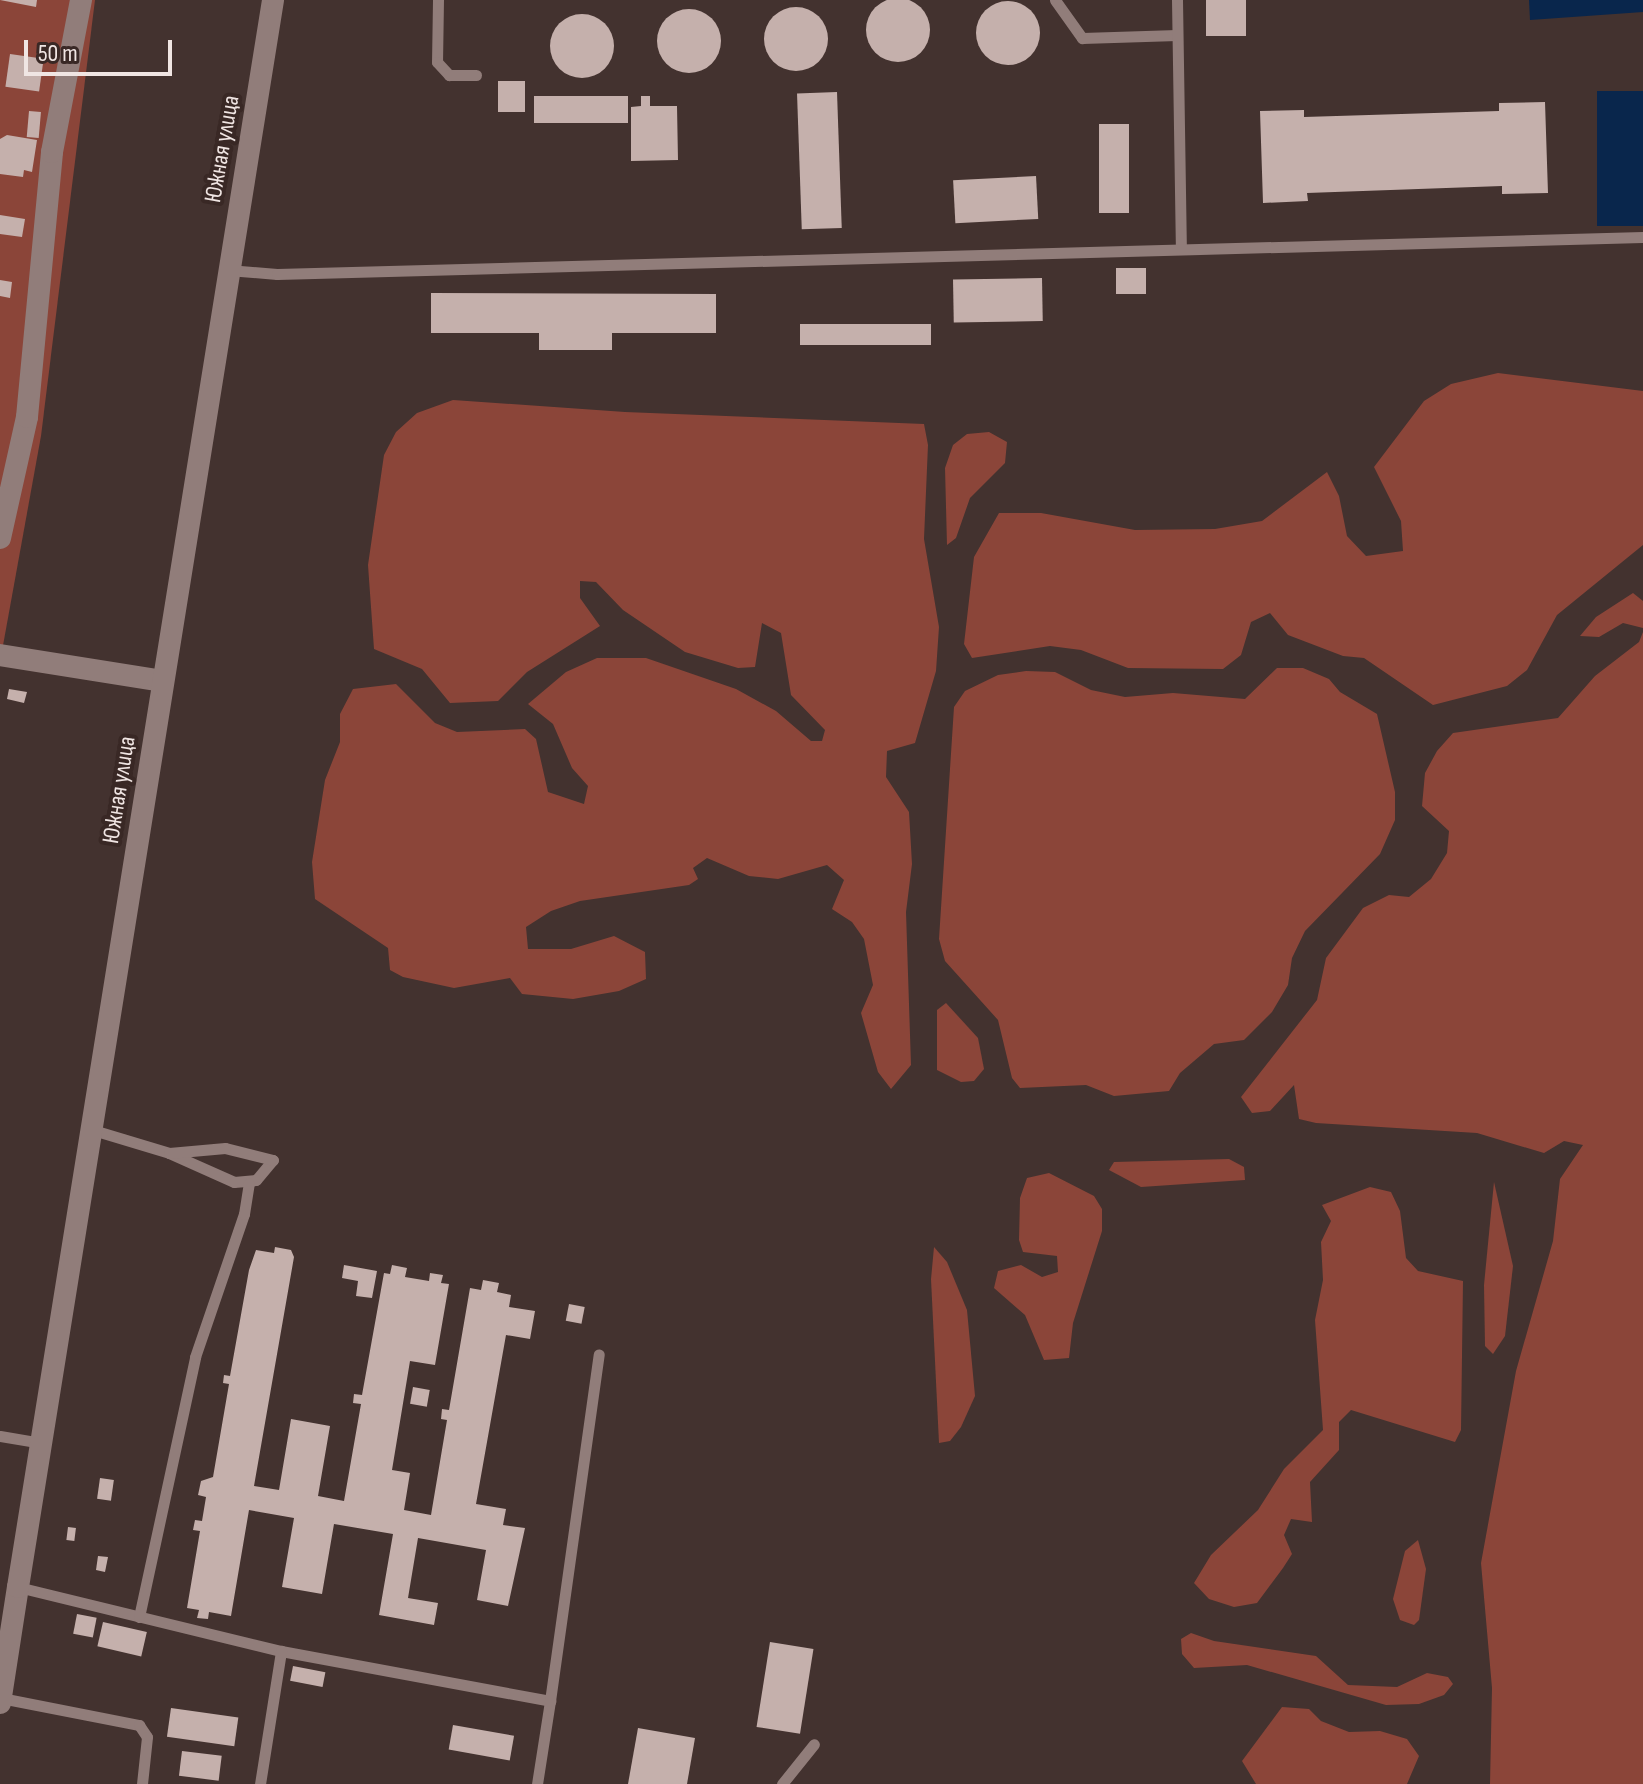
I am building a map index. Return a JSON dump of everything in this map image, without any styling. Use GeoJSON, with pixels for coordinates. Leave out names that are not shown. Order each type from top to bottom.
{"type":"FeatureCollection","features":[{"type":"Feature","properties":{"kind":"street"},"geometry":{"type":"LineString","coordinates":[[0,538],[27,417],[52,152],[81,0]]}},
{"type":"Feature","properties":{"kind":"street","name":"Южная улица"},"geometry":{"type":"LineString","coordinates":[[0,1700],[273,0]]}},
{"type":"Feature","properties":{"kind":"street"},"geometry":{"type":"LineString","coordinates":[[0,655],[162,681]]}},
{"type":"Feature","properties":{"kind":"lane"},"geometry":{"type":"LineString","coordinates":[[438,0],[440,69],[449,75],[476,75]]}},
{"type":"Feature","properties":{"kind":"lane"},"geometry":{"type":"LineString","coordinates":[[1055,0],[1082,38],[1177,35]]}},
{"type":"Feature","properties":{"kind":"lane"},"geometry":{"type":"LineString","coordinates":[[1177,0],[1181,248]]}},
{"type":"Feature","properties":{"kind":"lane"},"geometry":{"type":"LineString","coordinates":[[228,270],[277,274],[1643,237]]}},
{"type":"Feature","properties":{"kind":"lane"},"geometry":{"type":"LineString","coordinates":[[93,1130],[169,1153],[216,1178],[249,1183]]}},
{"type":"Feature","properties":{"kind":"lane"},"geometry":{"type":"LineString","coordinates":[[139,1617],[195,1357],[244,1214],[249,1183],[273,1160],[225,1148],[169,1153]]}},
{"type":"Feature","properties":{"kind":"lane"},"geometry":{"type":"LineString","coordinates":[[537,1784],[599,1354]]}},
{"type":"Feature","properties":{"kind":"lane"},"geometry":{"type":"LineString","coordinates":[[0,1436],[42,1444]]}},
{"type":"Feature","properties":{"kind":"lane"},"geometry":{"type":"LineString","coordinates":[[18,1587],[281,1651],[550,1701]]}},
{"type":"Feature","properties":{"kind":"lane"},"geometry":{"type":"LineString","coordinates":[[260,1784],[281,1651]]}},
{"type":"Feature","properties":{"kind":"lane"},"geometry":{"type":"LineString","coordinates":[[0,1700],[139,1725],[147,1737],[142,1784]]}},
{"type":"Feature","properties":{"kind":"lane"},"geometry":{"type":"LineString","coordinates":[[782,1784],[814,1744]]}},
{"type":"Feature","properties":{"kind":"shaded area"},"geometry":{"type":"Polygon","coordinates":[[[0,0],[95,0],[41,436],[0,662],[0,0]]]}},
{"type":"Feature","properties":{"kind":"shaded area"},"geometry":{"type":"Polygon","coordinates":[[[1498,373],[1643,391],[1643,545],[1557,615],[1527,670],[1507,686],[1433,705],[1364,658],[1343,656],[1288,635],[1270,613],[1251,622],[1241,655],[1223,669],[1128,668],[1081,650],[1050,646],[972,658],[964,644],[974,557],[999,513],[1041,513],[1135,530],[1215,529],[1262,521],[1327,472],[1339,496],[1347,536],[1366,556],[1403,551],[1401,521],[1374,467],[1424,401],[1451,384],[1498,373]]]}},
{"type":"Feature","properties":{"kind":"shaded area"},"geometry":{"type":"Polygon","coordinates":[[[453,400],[625,412],[924,424],[928,445],[924,539],[939,627],[936,671],[915,743],[887,751],[886,777],[909,812],[912,864],[906,912],[911,1065],[891,1089],[878,1072],[861,1013],[873,985],[864,939],[852,922],[832,909],[844,880],[827,865],[778,879],[749,876],[707,858],[693,868],[698,879],[689,885],[580,901],[551,911],[526,927],[528,949],[571,949],[614,936],[645,952],[646,979],[619,991],[573,999],[522,994],[510,978],[454,988],[403,977],[390,970],[388,948],[315,899],[312,862],[325,780],[340,742],[340,714],[353,689],[396,684],[435,723],[457,732],[525,729],[536,739],[548,792],[584,804],[588,786],[572,768],[553,724],[528,704],[566,672],[597,658],[646,658],[736,689],[776,711],[811,741],[822,741],[825,730],[791,695],[781,633],[762,623],[755,667],[738,668],[685,652],[623,610],[596,582],[580,581],[580,598],[600,626],[527,672],[498,701],[450,703],[422,669],[374,649],[368,565],[384,455],[396,432],[417,413],[453,400]]]}},
{"type":"Feature","properties":{"kind":"shaded area"},"geometry":{"type":"Polygon","coordinates":[[[989,432],[1007,442],[1005,463],[970,498],[956,538],[947,545],[945,468],[953,445],[967,434],[989,432]]]}},
{"type":"Feature","properties":{"kind":"shaded area"},"geometry":{"type":"Polygon","coordinates":[[[1633,593],[1643,601],[1643,628],[1623,623],[1599,637],[1580,636],[1596,617],[1633,593]]]}},
{"type":"Feature","properties":{"kind":"shaded area"},"geometry":{"type":"Polygon","coordinates":[[[1643,632],[1643,1784],[1490,1784],[1492,1688],[1481,1563],[1516,1371],[1553,1241],[1560,1179],[1583,1145],[1564,1141],[1544,1153],[1477,1133],[1316,1123],[1299,1119],[1294,1085],[1270,1111],[1252,1113],[1241,1097],[1317,1000],[1326,958],[1363,908],[1389,895],[1409,897],[1431,879],[1447,853],[1449,831],[1422,806],[1425,773],[1437,751],[1453,733],[1558,718],[1595,676],[1639,642],[1643,632]]]}},
{"type":"Feature","properties":{"kind":"shaded area"},"geometry":{"type":"Polygon","coordinates":[[[1277,668],[1303,668],[1329,679],[1340,692],[1377,714],[1395,792],[1395,820],[1380,854],[1305,931],[1292,958],[1288,985],[1272,1012],[1244,1040],[1214,1044],[1180,1073],[1169,1091],[1114,1096],[1086,1085],[1020,1088],[1012,1078],[998,1020],[945,961],[939,939],[954,707],[965,691],[998,675],[1026,671],[1055,672],[1091,690],[1125,697],[1173,693],[1245,699],[1277,668]]]}},
{"type":"Feature","properties":{"kind":"shaded area"},"geometry":{"type":"Polygon","coordinates":[[[946,1003],[978,1038],[984,1069],[974,1081],[961,1082],[937,1070],[937,1010],[946,1003]]]}},
{"type":"Feature","properties":{"kind":"shaded area"},"geometry":{"type":"Polygon","coordinates":[[[1229,1159],[1244,1167],[1245,1180],[1141,1187],[1109,1170],[1114,1162],[1229,1159]]]}},
{"type":"Feature","properties":{"kind":"shaded area"},"geometry":{"type":"Polygon","coordinates":[[[1049,1173],[1094,1196],[1102,1209],[1102,1231],[1073,1323],[1069,1358],[1044,1360],[1025,1315],[994,1288],[998,1271],[1021,1265],[1042,1277],[1058,1272],[1057,1256],[1023,1252],[1019,1240],[1020,1198],[1027,1178],[1049,1173]]]}},
{"type":"Feature","properties":{"kind":"shaded area"},"geometry":{"type":"Polygon","coordinates":[[[1494,1182],[1513,1266],[1505,1336],[1493,1354],[1485,1346],[1484,1285],[1494,1182]]]}},
{"type":"Feature","properties":{"kind":"shaded area"},"geometry":{"type":"Polygon","coordinates":[[[1370,1187],[1391,1192],[1400,1211],[1406,1258],[1418,1271],[1463,1281],[1461,1430],[1455,1442],[1351,1410],[1339,1422],[1339,1450],[1310,1482],[1312,1522],[1291,1519],[1284,1535],[1292,1554],[1257,1603],[1234,1607],[1209,1599],[1194,1583],[1211,1555],[1258,1510],[1284,1469],[1323,1430],[1315,1320],[1323,1280],[1321,1242],[1331,1221],[1322,1205],[1370,1187]]]}},
{"type":"Feature","properties":{"kind":"shaded area"},"geometry":{"type":"Polygon","coordinates":[[[934,1247],[947,1262],[967,1310],[975,1396],[961,1427],[950,1441],[939,1443],[931,1279],[934,1247]]]}},
{"type":"Feature","properties":{"kind":"shaded area"},"geometry":{"type":"Polygon","coordinates":[[[1418,1540],[1426,1569],[1419,1620],[1414,1625],[1400,1620],[1393,1599],[1405,1551],[1418,1540]]]}},
{"type":"Feature","properties":{"kind":"shaded area"},"geometry":{"type":"Polygon","coordinates":[[[1191,1633],[1214,1641],[1316,1656],[1348,1685],[1397,1687],[1427,1673],[1448,1677],[1453,1684],[1444,1695],[1419,1704],[1386,1705],[1247,1665],[1194,1668],[1182,1654],[1181,1639],[1191,1633]]]}},
{"type":"Feature","properties":{"kind":"shaded area"},"geometry":{"type":"Polygon","coordinates":[[[1282,1707],[1309,1709],[1321,1721],[1349,1732],[1380,1731],[1407,1739],[1419,1756],[1407,1784],[1256,1784],[1242,1761],[1282,1707]]]}},
{"type":"Feature","properties":{"kind":"water"},"geometry":{"type":"Polygon","coordinates":[[[1529,0],[1643,0],[1643,12],[1530,20],[1529,0]]]}},
{"type":"Feature","properties":{"kind":"water"},"geometry":{"type":"Polygon","coordinates":[[[1597,91],[1643,91],[1643,226],[1597,226],[1597,91]]]}},
{"type":"Feature","properties":{"kind":"building"},"geometry":{"type":"Polygon","coordinates":[[[898,-2],[910,0],[921,7],[928,18],[928,42],[921,53],[910,60],[898,62],[886,60],[875,53],[868,42],[866,30],[868,18],[875,7],[886,0],[898,-2]]]}},
{"type":"Feature","properties":{"kind":"building"},"geometry":{"type":"Polygon","coordinates":[[[0,0],[37,0],[36,7],[0,0]]]}},
{"type":"Feature","properties":{"kind":"building"},"geometry":{"type":"Polygon","coordinates":[[[1206,0],[1246,0],[1246,36],[1206,36],[1206,0]]]}},
{"type":"Feature","properties":{"kind":"building"},"geometry":{"type":"Polygon","coordinates":[[[1002,1],[1014,1],[1031,10],[1038,21],[1038,45],[1031,56],[1014,65],[1002,65],[990,60],[981,51],[976,39],[976,27],[981,15],[990,6],[1002,1]]]}},
{"type":"Feature","properties":{"kind":"building"},"geometry":{"type":"Polygon","coordinates":[[[790,7],[802,7],[819,16],[826,27],[826,51],[819,62],[802,71],[790,71],[778,66],[769,57],[764,45],[764,33],[769,21],[778,12],[790,7]]]}},
{"type":"Feature","properties":{"kind":"building"},"geometry":{"type":"Polygon","coordinates":[[[683,9],[695,9],[712,18],[719,29],[719,53],[712,64],[695,73],[683,73],[671,68],[662,59],[657,47],[657,35],[662,23],[671,14],[683,9]]]}},
{"type":"Feature","properties":{"kind":"building"},"geometry":{"type":"Polygon","coordinates":[[[576,14],[588,14],[605,23],[612,34],[612,58],[605,69],[588,78],[576,78],[564,73],[555,64],[550,52],[550,40],[555,28],[564,19],[576,14]]]}},
{"type":"Feature","properties":{"kind":"building"},"geometry":{"type":"Polygon","coordinates":[[[10,54],[44,59],[39,91],[5,87],[10,54]]]}},
{"type":"Feature","properties":{"kind":"building"},"geometry":{"type":"Polygon","coordinates":[[[498,81],[525,81],[525,112],[498,112],[498,81]]]}},
{"type":"Feature","properties":{"kind":"building"},"geometry":{"type":"Polygon","coordinates":[[[837,92],[842,228],[802,229],[797,93],[837,92]]]}},
{"type":"Feature","properties":{"kind":"building"},"geometry":{"type":"Polygon","coordinates":[[[534,96],[628,96],[628,123],[534,123],[534,96]]]}},
{"type":"Feature","properties":{"kind":"building"},"geometry":{"type":"Polygon","coordinates":[[[641,96],[650,96],[650,106],[677,106],[678,160],[631,161],[631,107],[641,106],[641,96]]]}},
{"type":"Feature","properties":{"kind":"building"},"geometry":{"type":"Polygon","coordinates":[[[1545,102],[1548,193],[1502,194],[1502,186],[1307,193],[1308,201],[1263,203],[1260,111],[1304,110],[1304,117],[1499,111],[1499,103],[1545,102]]]}},
{"type":"Feature","properties":{"kind":"building"},"geometry":{"type":"Polygon","coordinates":[[[29,111],[41,112],[39,138],[27,137],[29,111]]]}},
{"type":"Feature","properties":{"kind":"building"},"geometry":{"type":"Polygon","coordinates":[[[1099,124],[1129,124],[1129,213],[1099,213],[1099,124]]]}},
{"type":"Feature","properties":{"kind":"building"},"geometry":{"type":"Polygon","coordinates":[[[7,135],[37,140],[32,172],[24,170],[23,177],[0,174],[0,139],[7,135]]]}},
{"type":"Feature","properties":{"kind":"building"},"geometry":{"type":"Polygon","coordinates":[[[1036,176],[1038,219],[955,223],[953,180],[1036,176]]]}},
{"type":"Feature","properties":{"kind":"building"},"geometry":{"type":"Polygon","coordinates":[[[0,215],[25,219],[22,237],[0,234],[0,215]]]}},
{"type":"Feature","properties":{"kind":"building"},"geometry":{"type":"Polygon","coordinates":[[[1116,268],[1146,268],[1146,294],[1116,294],[1116,268]]]}},
{"type":"Feature","properties":{"kind":"building"},"geometry":{"type":"Polygon","coordinates":[[[1042,278],[1043,321],[954,323],[953,280],[1042,278]]]}},
{"type":"Feature","properties":{"kind":"building"},"geometry":{"type":"Polygon","coordinates":[[[0,280],[12,282],[10,298],[0,296],[0,280]]]}},
{"type":"Feature","properties":{"kind":"building"},"geometry":{"type":"Polygon","coordinates":[[[431,293],[716,294],[716,333],[612,333],[612,350],[539,350],[539,333],[431,333],[431,293]]]}},
{"type":"Feature","properties":{"kind":"building"},"geometry":{"type":"Polygon","coordinates":[[[800,324],[931,324],[931,345],[800,345],[800,324]]]}},
{"type":"Feature","properties":{"kind":"building"},"geometry":{"type":"Polygon","coordinates":[[[9,689],[27,692],[24,703],[7,699],[9,689]]]}},
{"type":"Feature","properties":{"kind":"building"},"geometry":{"type":"Polygon","coordinates":[[[275,1247],[291,1250],[294,1257],[254,1486],[279,1490],[291,1419],[330,1426],[318,1496],[344,1501],[361,1404],[353,1403],[354,1394],[362,1395],[384,1273],[390,1274],[392,1265],[407,1268],[405,1277],[429,1281],[430,1273],[443,1275],[441,1283],[449,1284],[435,1365],[410,1361],[392,1470],[410,1473],[404,1510],[431,1515],[447,1420],[441,1419],[442,1409],[449,1410],[470,1288],[481,1290],[483,1280],[499,1283],[497,1292],[511,1295],[509,1307],[535,1311],[530,1339],[506,1335],[476,1504],[506,1509],[503,1525],[525,1528],[508,1606],[477,1600],[486,1550],[418,1538],[408,1598],[438,1603],[434,1625],[379,1615],[393,1534],[334,1524],[322,1594],[282,1587],[294,1518],[249,1510],[231,1616],[209,1612],[208,1619],[197,1618],[199,1610],[187,1608],[200,1531],[193,1530],[195,1520],[202,1521],[206,1497],[198,1495],[201,1481],[213,1477],[229,1384],[223,1383],[224,1375],[230,1376],[249,1270],[256,1250],[274,1253],[275,1247]]]}},
{"type":"Feature","properties":{"kind":"building"},"geometry":{"type":"Polygon","coordinates":[[[344,1265],[377,1271],[372,1298],[356,1296],[358,1281],[342,1278],[344,1265]]]}},
{"type":"Feature","properties":{"kind":"building"},"geometry":{"type":"Polygon","coordinates":[[[569,1304],[585,1307],[581,1324],[566,1321],[569,1304]]]}},
{"type":"Feature","properties":{"kind":"building"},"geometry":{"type":"Polygon","coordinates":[[[413,1387],[430,1390],[427,1407],[410,1404],[413,1387]]]}},
{"type":"Feature","properties":{"kind":"building"},"geometry":{"type":"Polygon","coordinates":[[[100,1478],[114,1480],[111,1501],[97,1499],[100,1478]]]}},
{"type":"Feature","properties":{"kind":"building"},"geometry":{"type":"Polygon","coordinates":[[[68,1527],[76,1528],[74,1541],[66,1540],[68,1527]]]}},
{"type":"Feature","properties":{"kind":"building"},"geometry":{"type":"Polygon","coordinates":[[[98,1556],[108,1557],[105,1572],[96,1570],[98,1556]]]}},
{"type":"Feature","properties":{"kind":"building"},"geometry":{"type":"Polygon","coordinates":[[[77,1614],[97,1618],[93,1637],[73,1634],[77,1614]]]}},
{"type":"Feature","properties":{"kind":"building"},"geometry":{"type":"Polygon","coordinates":[[[103,1622],[147,1632],[141,1656],[97,1646],[103,1622]]]}},
{"type":"Feature","properties":{"kind":"building"},"geometry":{"type":"Polygon","coordinates":[[[770,1642],[813,1649],[800,1734],[757,1727],[770,1642]]]}},
{"type":"Feature","properties":{"kind":"building"},"geometry":{"type":"Polygon","coordinates":[[[293,1666],[325,1672],[323,1687],[290,1681],[293,1666]]]}},
{"type":"Feature","properties":{"kind":"building"},"geometry":{"type":"Polygon","coordinates":[[[171,1708],[238,1717],[234,1746],[167,1737],[171,1708]]]}},
{"type":"Feature","properties":{"kind":"building"},"geometry":{"type":"Polygon","coordinates":[[[453,1725],[514,1736],[510,1760],[449,1750],[453,1725]]]}},
{"type":"Feature","properties":{"kind":"building"},"geometry":{"type":"Polygon","coordinates":[[[638,1728],[695,1738],[687,1784],[628,1784],[638,1728]]]}},
{"type":"Feature","properties":{"kind":"building"},"geometry":{"type":"Polygon","coordinates":[[[182,1751],[222,1756],[219,1781],[179,1776],[182,1751]]]}}]}
